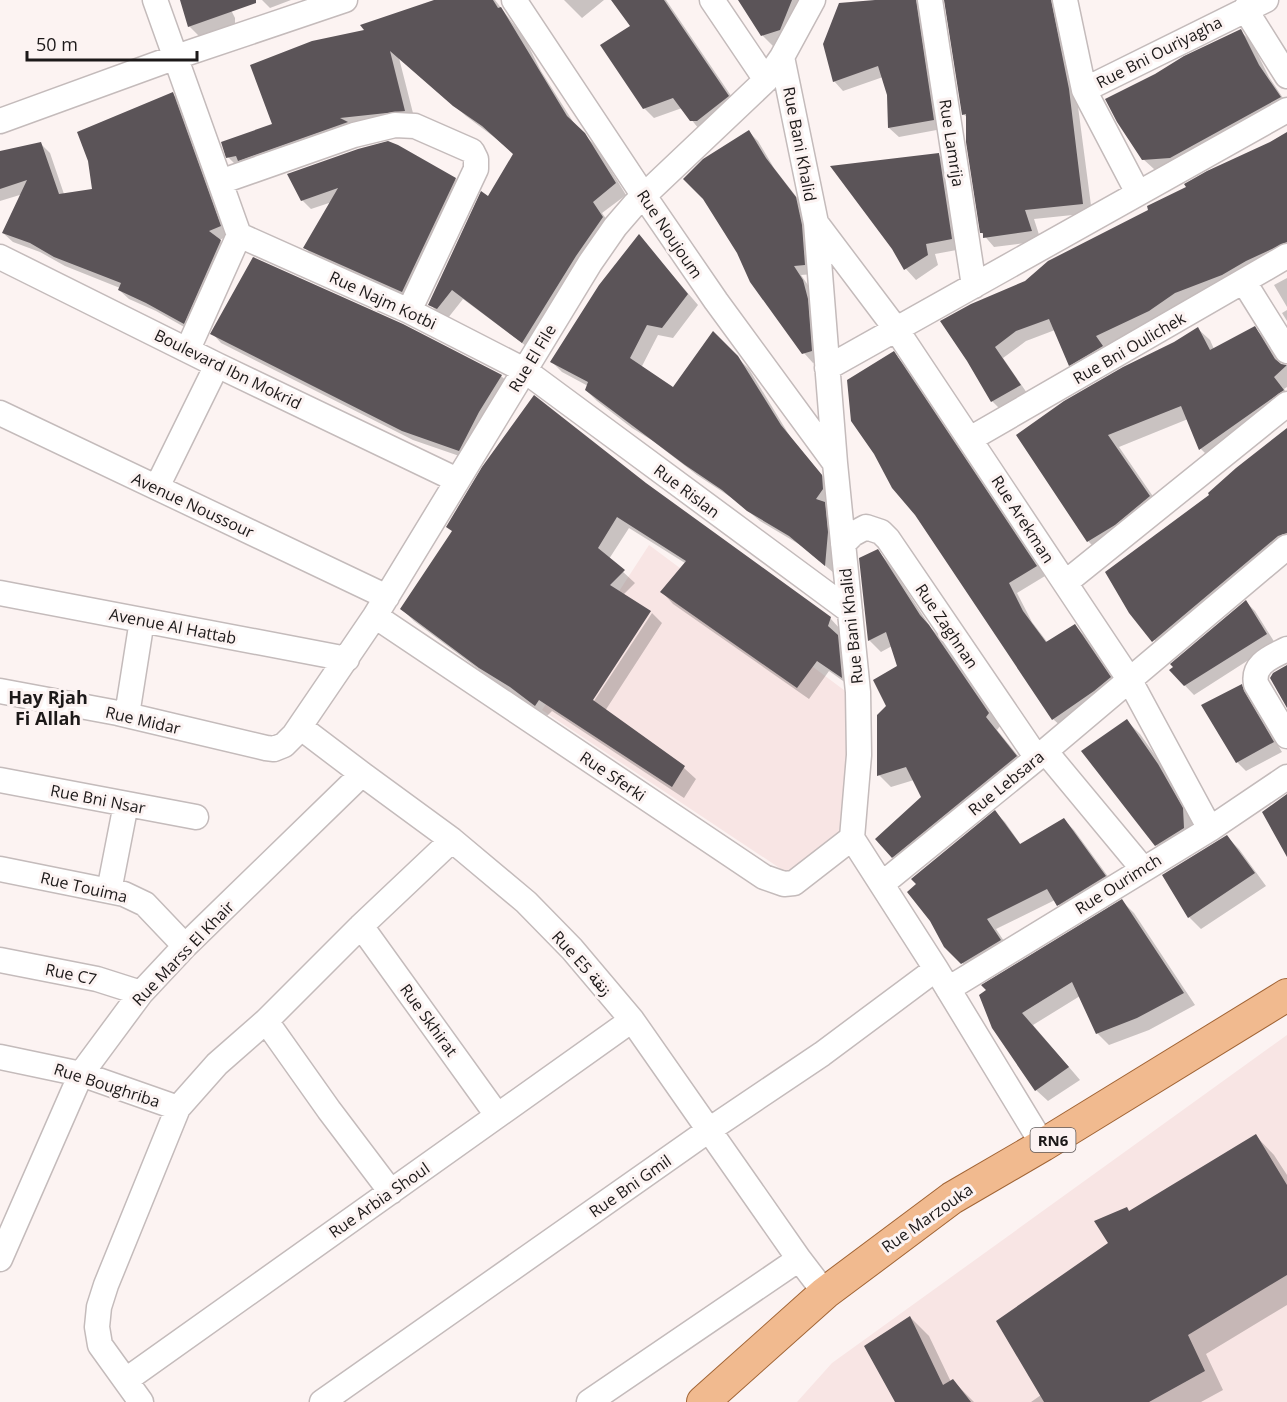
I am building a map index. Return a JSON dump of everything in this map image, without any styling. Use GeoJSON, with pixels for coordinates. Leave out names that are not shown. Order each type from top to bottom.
{"type":"FeatureCollection","features":[{"type":"Feature","properties":{"kind":"main road","name":"Rue Marzouka"},"geometry":{"type":"LineString","coordinates":[[825,1293],[952,1198],[1044,1145],[1287,995]]}},
{"type":"Feature","properties":{"kind":"main road","name":"RN6"},"geometry":{"type":"LineString","coordinates":[[703,1402],[825,1293]]}},
{"type":"Feature","properties":{"kind":"street"},"geometry":{"type":"LineString","coordinates":[[155,0],[239,234],[188,349]]}},
{"type":"Feature","properties":{"kind":"street"},"geometry":{"type":"LineString","coordinates":[[0,121],[176,57],[345,0]]}},
{"type":"Feature","properties":{"kind":"street","name":"Rue Noujoum"},"geometry":{"type":"LineString","coordinates":[[514,0],[716,301],[835,463]]}},
{"type":"Feature","properties":{"kind":"street"},"geometry":{"type":"LineString","coordinates":[[712,0],[766,80]]}},
{"type":"Feature","properties":{"kind":"street","name":"Rue El File"},"geometry":{"type":"LineString","coordinates":[[284,745],[300,727],[381,607],[524,370],[595,256],[623,216],[766,80],[782,57],[813,0]]}},
{"type":"Feature","properties":{"kind":"street","name":"Rue Lamrija"},"geometry":{"type":"LineString","coordinates":[[930,0],[974,286]]}},
{"type":"Feature","properties":{"kind":"street"},"geometry":{"type":"LineString","coordinates":[[1065,0],[1084,90],[1138,194]]}},
{"type":"Feature","properties":{"kind":"street"},"geometry":{"type":"LineString","coordinates":[[1256,4],[1287,76]]}},
{"type":"Feature","properties":{"kind":"street","name":"Rue Bni Ouriyagha"},"geometry":{"type":"LineString","coordinates":[[1084,90],[1256,4]]}},
{"type":"Feature","properties":{"kind":"street","name":"Rue Bani Khalid"},"geometry":{"type":"LineString","coordinates":[[782,57],[816,223],[835,463],[858,692],[859,755],[852,838]]}},
{"type":"Feature","properties":{"kind":"street"},"geometry":{"type":"LineString","coordinates":[[827,368],[1287,110]]}},
{"type":"Feature","properties":{"kind":"street"},"geometry":{"type":"LineString","coordinates":[[220,182],[354,135],[395,125],[415,126],[472,151],[476,159],[476,169],[409,311]]}},
{"type":"Feature","properties":{"kind":"street","name":"Rue Arekman"},"geometry":{"type":"LineString","coordinates":[[816,223],[896,329],[1129,679],[1210,828]]}},
{"type":"Feature","properties":{"kind":"street","name":"Rue Najm Kotbi"},"geometry":{"type":"LineString","coordinates":[[239,234],[409,311],[524,370]]}},
{"type":"Feature","properties":{"kind":"street","name":"Rue Bni Oulichek"},"geometry":{"type":"LineString","coordinates":[[970,439],[1287,256]]}},
{"type":"Feature","properties":{"kind":"street","name":"Boulevard Ibn Mokrid"},"geometry":{"type":"LineString","coordinates":[[0,257],[217,365],[457,480]]}},
{"type":"Feature","properties":{"kind":"street"},"geometry":{"type":"LineString","coordinates":[[1244,282],[1287,351]]}},
{"type":"Feature","properties":{"kind":"street"},"geometry":{"type":"LineString","coordinates":[[157,487],[217,365]]}},
{"type":"Feature","properties":{"kind":"street","name":"Rue Rislan"},"geometry":{"type":"LineString","coordinates":[[524,370],[850,611]]}},
{"type":"Feature","properties":{"kind":"street"},"geometry":{"type":"LineString","coordinates":[[1065,583],[1287,404]]}},
{"type":"Feature","properties":{"kind":"street","name":"Avenue Noussour"},"geometry":{"type":"LineString","coordinates":[[0,413],[157,487],[381,607]]}},
{"type":"Feature","properties":{"kind":"street","name":"Rue Zaghnan"},"geometry":{"type":"LineString","coordinates":[[843,544],[853,534],[866,527],[881,532],[888,539],[1041,754]]}},
{"type":"Feature","properties":{"kind":"street","name":"Rue Lebsara"},"geometry":{"type":"LineString","coordinates":[[882,884],[1287,547]]}},
{"type":"Feature","properties":{"kind":"street","name":"Avenue Al Hattab"},"geometry":{"type":"LineString","coordinates":[[0,593],[347,659]]}},
{"type":"Feature","properties":{"kind":"street","name":"Rue Sferki"},"geometry":{"type":"LineString","coordinates":[[381,607],[764,877],[784,884],[794,883],[852,838]]}},
{"type":"Feature","properties":{"kind":"street"},"geometry":{"type":"LineString","coordinates":[[127,715],[142,620]]}},
{"type":"Feature","properties":{"kind":"street"},"geometry":{"type":"LineString","coordinates":[[1287,649],[1264,662],[1254,675],[1256,684],[1287,736]]}},
{"type":"Feature","properties":{"kind":"street","name":"Rue Midar"},"geometry":{"type":"LineString","coordinates":[[0,691],[127,715],[266,748],[274,749],[284,745]]}},
{"type":"Feature","properties":{"kind":"street","name":"Rue E5 زنقة"},"geometry":{"type":"LineString","coordinates":[[300,727],[452,840],[526,902],[572,949],[632,1020],[799,1259]]}},
{"type":"Feature","properties":{"kind":"street"},"geometry":{"type":"LineString","coordinates":[[1041,754],[1143,869]]}},
{"type":"Feature","properties":{"kind":"street","name":"Rue Marss El Khair"},"geometry":{"type":"LineString","coordinates":[[0,1259],[81,1074],[141,993],[185,946],[362,774]]}},
{"type":"Feature","properties":{"kind":"street","name":"Rue Ourimch"},"geometry":{"type":"LineString","coordinates":[[942,979],[1143,869],[1287,777]]}},
{"type":"Feature","properties":{"kind":"street","name":"Rue Bni Nsar"},"geometry":{"type":"LineString","coordinates":[[0,780],[196,817]]}},
{"type":"Feature","properties":{"kind":"street"},"geometry":{"type":"LineString","coordinates":[[109,891],[126,804]]}},
{"type":"Feature","properties":{"kind":"street"},"geometry":{"type":"LineString","coordinates":[[852,838],[1044,1145]]}},
{"type":"Feature","properties":{"kind":"street"},"geometry":{"type":"LineString","coordinates":[[141,1402],[100,1346],[97,1327],[99,1307],[178,1108],[217,1064],[266,1021],[361,926],[452,840]]}},
{"type":"Feature","properties":{"kind":"street","name":"Rue Touima"},"geometry":{"type":"LineString","coordinates":[[0,869],[124,894],[145,904],[185,946]]}},
{"type":"Feature","properties":{"kind":"street","name":"Rue Skhirat"},"geometry":{"type":"LineString","coordinates":[[361,926],[497,1115]]}},
{"type":"Feature","properties":{"kind":"street","name":"Rue C7"},"geometry":{"type":"LineString","coordinates":[[0,960],[97,979],[141,993]]}},
{"type":"Feature","properties":{"kind":"street","name":"Rue Bni Gmil"},"geometry":{"type":"LineString","coordinates":[[322,1402],[709,1130],[822,1054],[942,979]]}},
{"type":"Feature","properties":{"kind":"street","name":"Rue Arbia Shoul"},"geometry":{"type":"LineString","coordinates":[[126,1380],[632,1020]]}},
{"type":"Feature","properties":{"kind":"street"},"geometry":{"type":"LineString","coordinates":[[266,1021],[329,1110],[392,1192]]}},
{"type":"Feature","properties":{"kind":"street","name":"Rue Boughriba"},"geometry":{"type":"LineString","coordinates":[[2,1061],[81,1074],[178,1108]]}},
{"type":"Feature","properties":{"kind":"street"},"geometry":{"type":"LineString","coordinates":[[589,1402],[799,1259],[825,1293]]}},
{"type":"Feature","properties":{"kind":"shaded area"},"geometry":{"type":"Polygon","coordinates":[[[649,545],[856,699],[841,835],[790,875],[542,710],[649,545]]]}},
{"type":"Feature","properties":{"kind":"shaded area"},"geometry":{"type":"Polygon","coordinates":[[[1287,1035],[1287,1402],[797,1402],[832,1363],[1287,1035]]]}},
{"type":"Feature","properties":{"kind":"building"},"geometry":{"type":"Polygon","coordinates":[[[180,0],[256,0],[256,3],[188,27],[180,0]]]}},
{"type":"Feature","properties":{"kind":"building"},"geometry":{"type":"Polygon","coordinates":[[[434,0],[493,0],[498,8],[501,7],[567,116],[585,133],[616,183],[593,202],[603,217],[522,343],[452,290],[437,309],[428,305],[481,191],[488,196],[513,154],[390,51],[405,111],[340,118],[348,122],[238,161],[236,156],[226,158],[221,142],[272,124],[250,65],[312,41],[364,30],[360,25],[434,0]]]}},
{"type":"Feature","properties":{"kind":"building"},"geometry":{"type":"Polygon","coordinates":[[[611,0],[664,0],[729,96],[697,121],[690,121],[673,98],[643,109],[600,45],[630,26],[611,0]]]}},
{"type":"Feature","properties":{"kind":"building"},"geometry":{"type":"Polygon","coordinates":[[[738,0],[792,0],[780,30],[761,36],[738,0]]]}},
{"type":"Feature","properties":{"kind":"building"},"geometry":{"type":"Polygon","coordinates":[[[916,0],[934,120],[888,128],[887,95],[878,66],[833,82],[823,44],[839,3],[916,0]]]}},
{"type":"Feature","properties":{"kind":"building"},"geometry":{"type":"Polygon","coordinates":[[[944,0],[1051,0],[1069,89],[1083,204],[1025,210],[1032,231],[983,238],[983,233],[980,233],[966,142],[966,114],[962,115],[944,0]]]}},
{"type":"Feature","properties":{"kind":"building"},"geometry":{"type":"Polygon","coordinates":[[[1241,29],[1259,65],[1281,97],[1170,158],[1142,160],[1105,99],[1155,74],[1184,56],[1241,29]]]}},
{"type":"Feature","properties":{"kind":"building"},"geometry":{"type":"Polygon","coordinates":[[[173,92],[221,226],[209,231],[221,240],[184,324],[118,290],[121,283],[54,257],[30,243],[2,233],[27,180],[0,189],[0,151],[41,142],[59,194],[92,189],[88,161],[77,132],[173,92]]]}},
{"type":"Feature","properties":{"kind":"building"},"geometry":{"type":"Polygon","coordinates":[[[749,130],[766,158],[796,197],[802,225],[805,265],[794,266],[803,280],[808,299],[812,351],[802,354],[750,282],[737,253],[703,199],[683,179],[703,159],[749,130]]]}},
{"type":"Feature","properties":{"kind":"building"},"geometry":{"type":"Polygon","coordinates":[[[1287,132],[1287,242],[1222,275],[1175,293],[1149,311],[1096,336],[1103,346],[1069,366],[1049,319],[1016,331],[995,347],[1021,385],[991,402],[940,321],[971,304],[1025,281],[1048,261],[1148,210],[1147,206],[1186,187],[1184,184],[1207,171],[1287,132]]]}},
{"type":"Feature","properties":{"kind":"building"},"geometry":{"type":"Polygon","coordinates":[[[388,141],[456,178],[402,292],[303,248],[338,188],[301,201],[287,174],[388,141]]]}},
{"type":"Feature","properties":{"kind":"building"},"geometry":{"type":"Polygon","coordinates":[[[939,153],[952,239],[926,244],[928,255],[904,270],[892,249],[830,166],[939,153]]]}},
{"type":"Feature","properties":{"kind":"building"},"geometry":{"type":"Polygon","coordinates":[[[639,234],[688,294],[662,328],[647,325],[630,358],[673,387],[713,331],[738,356],[781,425],[822,475],[823,489],[816,499],[825,502],[828,532],[825,566],[789,536],[747,511],[722,490],[585,390],[588,382],[550,362],[599,285],[639,234]]]}},
{"type":"Feature","properties":{"kind":"building"},"geometry":{"type":"Polygon","coordinates":[[[253,257],[403,324],[502,375],[459,451],[402,431],[210,334],[253,257]]]}},
{"type":"Feature","properties":{"kind":"building"},"geometry":{"type":"Polygon","coordinates":[[[1255,326],[1275,359],[1287,365],[1274,377],[1284,390],[1199,450],[1181,406],[1108,435],[1150,496],[1115,525],[1087,542],[1016,435],[1064,401],[1198,327],[1210,350],[1255,326]]]}},
{"type":"Feature","properties":{"kind":"building"},"geometry":{"type":"Polygon","coordinates":[[[894,351],[1037,566],[1009,583],[1023,611],[1046,642],[1075,624],[1111,677],[1052,720],[915,515],[892,488],[874,454],[851,421],[847,380],[894,351]]]}},
{"type":"Feature","properties":{"kind":"building"},"geometry":{"type":"Polygon","coordinates":[[[534,395],[646,483],[831,617],[828,626],[838,635],[842,678],[817,661],[797,688],[660,592],[686,561],[617,517],[598,548],[625,570],[610,585],[651,611],[593,700],[685,766],[672,787],[539,700],[535,706],[479,668],[400,609],[452,531],[446,527],[482,467],[534,395]]]}},
{"type":"Feature","properties":{"kind":"building"},"geometry":{"type":"Polygon","coordinates":[[[1287,428],[1287,533],[1278,536],[1152,642],[1129,613],[1105,572],[1209,495],[1208,493],[1236,468],[1287,428]]]}},
{"type":"Feature","properties":{"kind":"building"},"geometry":{"type":"Polygon","coordinates":[[[878,549],[920,615],[989,713],[986,717],[1017,756],[892,858],[875,839],[921,797],[906,767],[877,776],[877,715],[886,706],[873,680],[897,666],[886,632],[868,641],[859,558],[878,549]]]}},
{"type":"Feature","properties":{"kind":"building"},"geometry":{"type":"Polygon","coordinates":[[[1246,600],[1267,634],[1184,686],[1169,670],[1173,667],[1170,664],[1246,600]]]}},
{"type":"Feature","properties":{"kind":"building"},"geometry":{"type":"Polygon","coordinates":[[[1287,665],[1287,708],[1270,678],[1273,673],[1287,665]]]}},
{"type":"Feature","properties":{"kind":"building"},"geometry":{"type":"Polygon","coordinates":[[[1242,684],[1274,742],[1236,763],[1201,705],[1242,684]]]}},
{"type":"Feature","properties":{"kind":"building"},"geometry":{"type":"Polygon","coordinates":[[[1127,719],[1158,764],[1183,808],[1184,828],[1155,846],[1081,751],[1127,719]]]}},
{"type":"Feature","properties":{"kind":"building"},"geometry":{"type":"Polygon","coordinates":[[[1287,794],[1287,857],[1262,812],[1287,794]]]}},
{"type":"Feature","properties":{"kind":"building"},"geometry":{"type":"Polygon","coordinates":[[[995,810],[1020,844],[1064,818],[1106,876],[1057,906],[1047,889],[987,919],[1001,940],[961,964],[944,947],[930,921],[907,892],[916,884],[911,879],[995,810]]]}},
{"type":"Feature","properties":{"kind":"building"},"geometry":{"type":"Polygon","coordinates":[[[1227,835],[1255,873],[1188,918],[1162,875],[1227,835]]]}},
{"type":"Feature","properties":{"kind":"building"},"geometry":{"type":"Polygon","coordinates":[[[1122,899],[1184,993],[1137,1018],[1096,1034],[1072,982],[1022,1013],[1069,1067],[1035,1091],[992,1028],[979,995],[986,990],[981,985],[1122,899]]]}},
{"type":"Feature","properties":{"kind":"building"},"geometry":{"type":"Polygon","coordinates":[[[1256,1134],[1287,1185],[1287,1275],[1188,1335],[1205,1371],[1149,1402],[1044,1402],[996,1321],[1108,1243],[1094,1221],[1127,1207],[1129,1211],[1256,1134]]]}},
{"type":"Feature","properties":{"kind":"building"},"geometry":{"type":"Polygon","coordinates":[[[910,1316],[943,1385],[953,1379],[971,1402],[895,1402],[864,1346],[910,1316]]]}},
{"type":"Feature","properties":{"kind":"district","name":"Hay Rjah Fi Allah"},"geometry":{"type":"Point","coordinates":[48,707]}}]}
